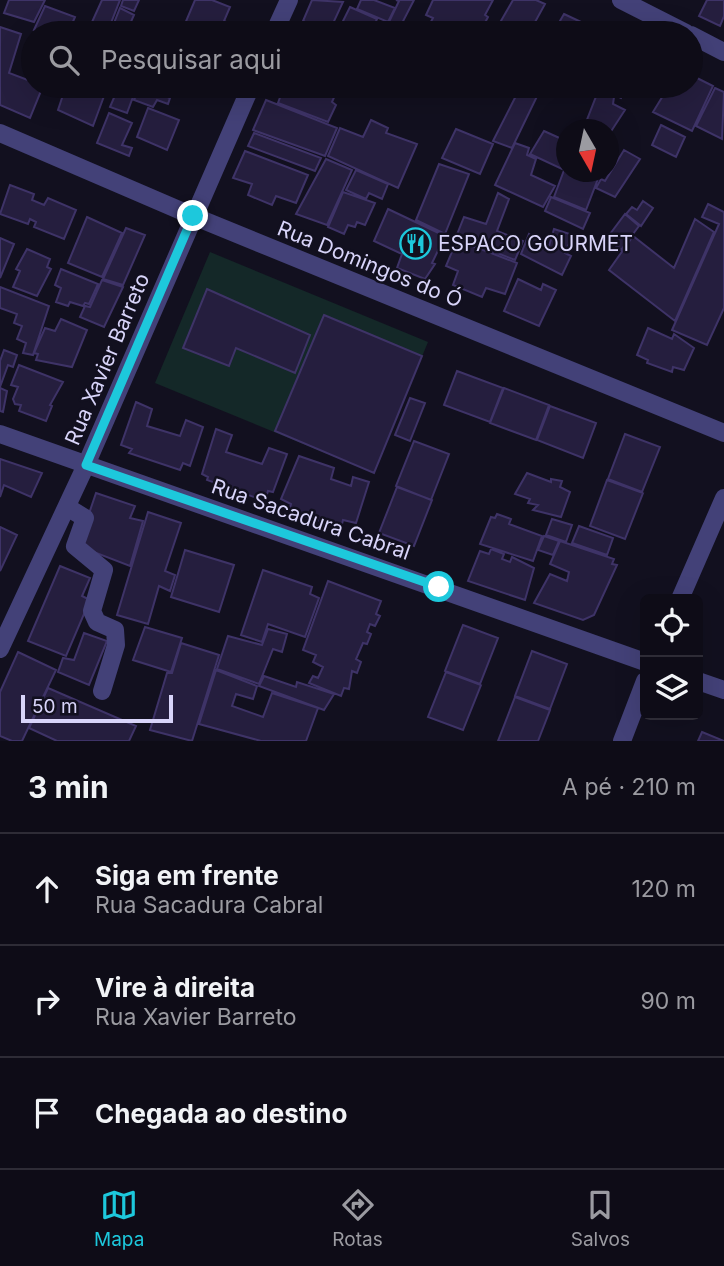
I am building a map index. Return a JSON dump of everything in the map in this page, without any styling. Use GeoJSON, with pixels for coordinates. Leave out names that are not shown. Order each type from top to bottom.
{"type":"FeatureCollection","features":[{"type":"Feature","properties":{"kind":"street"},"geometry":{"type":"LineString","coordinates":[[279,21],[289,0]]}},
{"type":"Feature","properties":{"kind":"street"},"geometry":{"type":"LineString","coordinates":[[621,0],[663,21]]}},
{"type":"Feature","properties":{"kind":"street"},"geometry":{"type":"LineString","coordinates":[[703,41],[724,52]]}},
{"type":"Feature","properties":{"kind":"street","name":"Rua Xavier Barreto"},"geometry":{"type":"LineString","coordinates":[[0,649],[86,465],[246,98]]}},
{"type":"Feature","properties":{"kind":"street","name":"Rua Domingos do Ó"},"geometry":{"type":"LineString","coordinates":[[0,133],[193,216],[724,433]]}},
{"type":"Feature","properties":{"kind":"street","name":"Rua Sacadura Cabral"},"geometry":{"type":"LineString","coordinates":[[0,434],[640,660]]}},
{"type":"Feature","properties":{"kind":"street"},"geometry":{"type":"LineString","coordinates":[[682,594],[724,498]]}},
{"type":"Feature","properties":{"kind":"street"},"geometry":{"type":"LineString","coordinates":[[67,507],[85,518],[75,546],[104,570],[92,611],[97,622],[115,630],[116,645],[102,691]]}},
{"type":"Feature","properties":{"kind":"street"},"geometry":{"type":"LineString","coordinates":[[703,683],[724,690]]}},
{"type":"Feature","properties":{"kind":"street"},"geometry":{"type":"LineString","coordinates":[[622,741],[640,694]]}},
{"type":"Feature","properties":{"kind":"green space"},"geometry":{"type":"Polygon","coordinates":[[[210,252],[428,342],[374,473],[155,383],[210,252]]]}},
{"type":"Feature","properties":{"kind":"building"},"geometry":{"type":"Polygon","coordinates":[[[9,0],[45,0],[34,21],[4,13],[9,0]]]}},
{"type":"Feature","properties":{"kind":"building"},"geometry":{"type":"Polygon","coordinates":[[[102,0],[120,0],[112,21],[92,21],[102,0]]]}},
{"type":"Feature","properties":{"kind":"building"},"geometry":{"type":"Polygon","coordinates":[[[123,0],[139,0],[134,11],[121,6],[123,0]]]}},
{"type":"Feature","properties":{"kind":"building"},"geometry":{"type":"Polygon","coordinates":[[[195,0],[212,0],[230,7],[224,21],[186,21],[195,0]]]}},
{"type":"Feature","properties":{"kind":"building"},"geometry":{"type":"Polygon","coordinates":[[[312,0],[343,2],[334,21],[303,21],[312,0]]]}},
{"type":"Feature","properties":{"kind":"building"},"geometry":{"type":"Polygon","coordinates":[[[361,0],[374,0],[395,8],[388,21],[357,9],[361,0]]]}},
{"type":"Feature","properties":{"kind":"building"},"geometry":{"type":"Polygon","coordinates":[[[396,0],[414,0],[403,21],[389,21],[399,1],[396,0]]]}},
{"type":"Feature","properties":{"kind":"building"},"geometry":{"type":"Polygon","coordinates":[[[433,0],[493,0],[485,15],[488,17],[486,21],[431,21],[433,18],[426,15],[433,0]]]}},
{"type":"Feature","properties":{"kind":"building"},"geometry":{"type":"Polygon","coordinates":[[[513,0],[536,0],[545,4],[536,21],[501,21],[513,0]]]}},
{"type":"Feature","properties":{"kind":"building"},"geometry":{"type":"Polygon","coordinates":[[[707,0],[724,0],[724,16],[720,26],[699,16],[707,0]]]}},
{"type":"Feature","properties":{"kind":"building"},"geometry":{"type":"Polygon","coordinates":[[[45,6],[75,17],[73,21],[38,21],[45,6]]]}},
{"type":"Feature","properties":{"kind":"building"},"geometry":{"type":"Polygon","coordinates":[[[350,7],[377,19],[376,21],[343,21],[350,7]]]}},
{"type":"Feature","properties":{"kind":"building"},"geometry":{"type":"Polygon","coordinates":[[[120,8],[134,15],[131,21],[115,21],[120,8]]]}},
{"type":"Feature","properties":{"kind":"building"},"geometry":{"type":"Polygon","coordinates":[[[564,14],[579,21],[560,21],[564,14]]]}},
{"type":"Feature","properties":{"kind":"building"},"geometry":{"type":"Polygon","coordinates":[[[0,27],[21,34],[9,73],[21,78],[21,98],[38,98],[30,118],[0,105],[0,27]]]}},
{"type":"Feature","properties":{"kind":"building"},"geometry":{"type":"Polygon","coordinates":[[[703,81],[713,86],[692,131],[653,112],[662,98],[703,98],[703,81]]]}},
{"type":"Feature","properties":{"kind":"building"},"geometry":{"type":"Polygon","coordinates":[[[715,88],[724,92],[722,139],[696,126],[715,88]]]}},
{"type":"Feature","properties":{"kind":"building"},"geometry":{"type":"Polygon","coordinates":[[[62,98],[103,98],[93,126],[58,110],[62,98]]]}},
{"type":"Feature","properties":{"kind":"building"},"geometry":{"type":"Polygon","coordinates":[[[114,98],[133,98],[127,113],[110,107],[114,98]]]}},
{"type":"Feature","properties":{"kind":"building"},"geometry":{"type":"Polygon","coordinates":[[[170,98],[168,104],[157,100],[153,107],[134,100],[170,98]]]}},
{"type":"Feature","properties":{"kind":"building"},"geometry":{"type":"Polygon","coordinates":[[[280,98],[334,98],[332,102],[336,105],[328,122],[278,103],[280,98]]]}},
{"type":"Feature","properties":{"kind":"building"},"geometry":{"type":"Polygon","coordinates":[[[515,98],[536,98],[512,148],[493,141],[515,98]]]}},
{"type":"Feature","properties":{"kind":"building"},"geometry":{"type":"Polygon","coordinates":[[[595,98],[614,98],[613,104],[625,110],[619,119],[587,119],[595,98]]]}},
{"type":"Feature","properties":{"kind":"building"},"geometry":{"type":"Polygon","coordinates":[[[266,100],[337,128],[325,156],[253,130],[266,100]]]}},
{"type":"Feature","properties":{"kind":"building"},"geometry":{"type":"Polygon","coordinates":[[[148,108],[179,120],[167,150],[137,137],[148,108]]]}},
{"type":"Feature","properties":{"kind":"building"},"geometry":{"type":"Polygon","coordinates":[[[109,113],[132,123],[122,145],[132,148],[129,156],[97,143],[109,113]]]}},
{"type":"Feature","properties":{"kind":"building"},"geometry":{"type":"Polygon","coordinates":[[[371,120],[388,128],[386,133],[417,144],[398,188],[328,156],[340,128],[363,137],[371,120]]]}},
{"type":"Feature","properties":{"kind":"building"},"geometry":{"type":"Polygon","coordinates":[[[661,125],[685,137],[676,157],[652,145],[661,125]]]}},
{"type":"Feature","properties":{"kind":"building"},"geometry":{"type":"Polygon","coordinates":[[[456,129],[493,144],[480,174],[442,158],[456,129]]]}},
{"type":"Feature","properties":{"kind":"building"},"geometry":{"type":"Polygon","coordinates":[[[544,131],[556,136],[556,166],[530,154],[544,131]]]}},
{"type":"Feature","properties":{"kind":"building"},"geometry":{"type":"Polygon","coordinates":[[[254,133],[321,158],[315,171],[248,146],[254,133]]]}},
{"type":"Feature","properties":{"kind":"building"},"geometry":{"type":"Polygon","coordinates":[[[515,143],[529,148],[527,155],[536,159],[531,175],[555,186],[543,207],[495,185],[515,143]]]}},
{"type":"Feature","properties":{"kind":"building"},"geometry":{"type":"Polygon","coordinates":[[[624,150],[640,159],[615,197],[596,188],[599,182],[619,182],[619,158],[624,150]]]}},
{"type":"Feature","properties":{"kind":"building"},"geometry":{"type":"Polygon","coordinates":[[[245,151],[308,175],[296,203],[276,196],[272,205],[248,195],[252,184],[233,178],[245,151]]]}},
{"type":"Feature","properties":{"kind":"building"},"geometry":{"type":"Polygon","coordinates":[[[326,159],[352,170],[327,225],[296,214],[326,159]]]}},
{"type":"Feature","properties":{"kind":"building"},"geometry":{"type":"Polygon","coordinates":[[[439,164],[469,174],[445,234],[416,220],[439,164]]]}},
{"type":"Feature","properties":{"kind":"building"},"geometry":{"type":"Polygon","coordinates":[[[356,170],[388,184],[382,199],[369,193],[366,199],[346,190],[356,170]]]}},
{"type":"Feature","properties":{"kind":"building"},"geometry":{"type":"Polygon","coordinates":[[[560,182],[597,182],[586,210],[554,197],[560,182]]]}},
{"type":"Feature","properties":{"kind":"building"},"geometry":{"type":"Polygon","coordinates":[[[10,185],[34,194],[32,200],[44,205],[48,198],[76,210],[64,239],[34,227],[36,222],[30,219],[28,224],[0,214],[10,185]]]}},
{"type":"Feature","properties":{"kind":"building"},"geometry":{"type":"Polygon","coordinates":[[[343,192],[375,203],[365,225],[357,222],[355,227],[348,225],[344,234],[328,227],[343,192]]]}},
{"type":"Feature","properties":{"kind":"building"},"geometry":{"type":"Polygon","coordinates":[[[498,193],[509,199],[497,231],[523,241],[515,260],[456,237],[464,217],[486,224],[498,193]]]}},
{"type":"Feature","properties":{"kind":"building"},"geometry":{"type":"Polygon","coordinates":[[[551,197],[590,213],[583,229],[545,211],[551,197]]]}},
{"type":"Feature","properties":{"kind":"building"},"geometry":{"type":"Polygon","coordinates":[[[643,201],[653,208],[641,226],[626,214],[632,207],[637,210],[643,201]]]}},
{"type":"Feature","properties":{"kind":"building"},"geometry":{"type":"Polygon","coordinates":[[[708,204],[724,212],[724,308],[707,345],[672,330],[719,224],[702,217],[708,204]]]}},
{"type":"Feature","properties":{"kind":"building"},"geometry":{"type":"Polygon","coordinates":[[[388,209],[445,236],[432,263],[435,264],[425,279],[397,268],[402,254],[374,241],[388,209]]]}},
{"type":"Feature","properties":{"kind":"building"},"geometry":{"type":"Polygon","coordinates":[[[625,214],[639,226],[621,250],[607,238],[625,214]]]}},
{"type":"Feature","properties":{"kind":"building"},"geometry":{"type":"Polygon","coordinates":[[[87,217],[122,233],[102,277],[68,263],[87,217]]]}},
{"type":"Feature","properties":{"kind":"building"},"geometry":{"type":"Polygon","coordinates":[[[695,219],[714,232],[675,321],[609,270],[633,236],[674,268],[695,219]]]}},
{"type":"Feature","properties":{"kind":"building"},"geometry":{"type":"Polygon","coordinates":[[[126,228],[145,235],[123,285],[103,279],[126,228]]]}},
{"type":"Feature","properties":{"kind":"building"},"geometry":{"type":"Polygon","coordinates":[[[554,229],[573,235],[565,253],[571,256],[562,275],[521,254],[529,234],[549,246],[554,229]]]}},
{"type":"Feature","properties":{"kind":"building"},"geometry":{"type":"Polygon","coordinates":[[[0,238],[14,244],[0,278],[0,238]]]}},
{"type":"Feature","properties":{"kind":"building"},"geometry":{"type":"Polygon","coordinates":[[[457,240],[517,263],[505,294],[486,288],[482,297],[453,285],[458,271],[446,266],[457,240]]]}},
{"type":"Feature","properties":{"kind":"building"},"geometry":{"type":"Polygon","coordinates":[[[27,249],[50,259],[47,267],[51,269],[37,296],[13,287],[20,271],[16,269],[27,249]]]}},
{"type":"Feature","properties":{"kind":"building"},"geometry":{"type":"Polygon","coordinates":[[[61,269],[98,284],[89,304],[85,303],[83,306],[70,302],[68,306],[56,302],[61,288],[55,285],[61,269]]]}},
{"type":"Feature","properties":{"kind":"building"},"geometry":{"type":"Polygon","coordinates":[[[518,279],[541,290],[543,284],[556,290],[539,326],[504,311],[518,279]]]}},
{"type":"Feature","properties":{"kind":"building"},"geometry":{"type":"Polygon","coordinates":[[[102,280],[123,287],[104,327],[80,317],[85,306],[90,307],[102,280]]]}},
{"type":"Feature","properties":{"kind":"building"},"geometry":{"type":"Polygon","coordinates":[[[0,287],[49,306],[33,355],[23,353],[26,343],[17,339],[22,326],[14,323],[17,314],[0,308],[0,287]]]}},
{"type":"Feature","properties":{"kind":"building"},"geometry":{"type":"Polygon","coordinates":[[[207,289],[310,335],[295,373],[236,348],[229,366],[183,348],[207,289]]]}},
{"type":"Feature","properties":{"kind":"building"},"geometry":{"type":"Polygon","coordinates":[[[324,315],[422,356],[374,473],[275,431],[324,315]]]}},
{"type":"Feature","properties":{"kind":"building"},"geometry":{"type":"Polygon","coordinates":[[[61,319],[87,330],[72,367],[36,360],[38,354],[34,353],[45,328],[55,331],[61,319]]]}},
{"type":"Feature","properties":{"kind":"building"},"geometry":{"type":"Polygon","coordinates":[[[648,328],[672,339],[674,334],[694,348],[684,370],[673,367],[672,372],[647,363],[648,360],[637,355],[648,328]]]}},
{"type":"Feature","properties":{"kind":"building"},"geometry":{"type":"Polygon","coordinates":[[[4,350],[17,355],[13,367],[8,365],[0,387],[0,361],[4,350]]]}},
{"type":"Feature","properties":{"kind":"building"},"geometry":{"type":"Polygon","coordinates":[[[19,365],[63,382],[50,405],[52,406],[46,421],[19,411],[21,405],[15,404],[13,399],[18,387],[11,385],[19,365]]]}},
{"type":"Feature","properties":{"kind":"building"},"geometry":{"type":"Polygon","coordinates":[[[457,371],[503,388],[490,422],[444,405],[457,371]]]}},
{"type":"Feature","properties":{"kind":"building"},"geometry":{"type":"Polygon","coordinates":[[[0,388],[7,391],[3,412],[0,411],[0,388]]]}},
{"type":"Feature","properties":{"kind":"building"},"geometry":{"type":"Polygon","coordinates":[[[504,388],[549,405],[536,440],[490,423],[504,388]]]}},
{"type":"Feature","properties":{"kind":"building"},"geometry":{"type":"Polygon","coordinates":[[[410,398],[425,403],[410,441],[395,435],[410,398]]]}},
{"type":"Feature","properties":{"kind":"building"},"geometry":{"type":"Polygon","coordinates":[[[136,402],[152,409],[147,426],[180,436],[186,420],[203,427],[190,466],[183,463],[180,470],[129,453],[132,449],[121,445],[136,402]]]}},
{"type":"Feature","properties":{"kind":"building"},"geometry":{"type":"Polygon","coordinates":[[[550,406],[596,423],[583,458],[537,440],[550,406]]]}},
{"type":"Feature","properties":{"kind":"building"},"geometry":{"type":"Polygon","coordinates":[[[216,429],[232,435],[226,452],[262,464],[269,448],[287,454],[273,492],[268,491],[265,501],[207,480],[208,477],[202,474],[216,429]]]}},
{"type":"Feature","properties":{"kind":"building"},"geometry":{"type":"Polygon","coordinates":[[[625,434],[660,447],[642,492],[608,479],[625,434]]]}},
{"type":"Feature","properties":{"kind":"building"},"geometry":{"type":"Polygon","coordinates":[[[414,441],[449,454],[431,500],[396,486],[414,441]]]}},
{"type":"Feature","properties":{"kind":"building"},"geometry":{"type":"Polygon","coordinates":[[[299,456],[334,468],[331,479],[351,486],[353,477],[369,482],[356,523],[343,520],[341,528],[289,511],[291,504],[281,499],[299,456]]]}},
{"type":"Feature","properties":{"kind":"building"},"geometry":{"type":"Polygon","coordinates":[[[0,459],[42,473],[31,497],[4,485],[0,497],[0,459]]]}},
{"type":"Feature","properties":{"kind":"building"},"geometry":{"type":"Polygon","coordinates":[[[527,473],[551,482],[551,479],[562,481],[560,487],[570,492],[561,517],[533,510],[538,505],[528,503],[530,499],[515,494],[527,473]]]}},
{"type":"Feature","properties":{"kind":"building"},"geometry":{"type":"Polygon","coordinates":[[[607,480],[643,493],[625,539],[590,526],[607,480]]]}},
{"type":"Feature","properties":{"kind":"building"},"geometry":{"type":"Polygon","coordinates":[[[397,487],[432,500],[414,546],[379,533],[397,487]]]}},
{"type":"Feature","properties":{"kind":"building"},"geometry":{"type":"Polygon","coordinates":[[[96,493],[135,506],[130,518],[143,521],[130,566],[78,546],[96,493]]]}},
{"type":"Feature","properties":{"kind":"building"},"geometry":{"type":"Polygon","coordinates":[[[148,512],[181,523],[165,571],[175,575],[170,591],[159,586],[148,624],[117,615],[148,512]]]}},
{"type":"Feature","properties":{"kind":"building"},"geometry":{"type":"Polygon","coordinates":[[[497,514],[511,519],[509,524],[542,536],[533,561],[480,544],[491,517],[495,518],[497,514]]]}},
{"type":"Feature","properties":{"kind":"building"},"geometry":{"type":"Polygon","coordinates":[[[552,519],[572,525],[566,542],[546,535],[552,519]]]}},
{"type":"Feature","properties":{"kind":"building"},"geometry":{"type":"Polygon","coordinates":[[[579,526],[613,538],[607,555],[572,543],[579,526]]]}},
{"type":"Feature","properties":{"kind":"building"},"geometry":{"type":"Polygon","coordinates":[[[0,527],[17,535],[0,571],[0,527]]]}},
{"type":"Feature","properties":{"kind":"building"},"geometry":{"type":"Polygon","coordinates":[[[544,536],[559,541],[553,555],[538,550],[544,536]]]}},
{"type":"Feature","properties":{"kind":"building"},"geometry":{"type":"Polygon","coordinates":[[[560,541],[614,559],[612,564],[617,565],[594,615],[583,620],[534,603],[550,574],[567,581],[569,572],[550,564],[560,541]]]}},
{"type":"Feature","properties":{"kind":"building"},"geometry":{"type":"Polygon","coordinates":[[[491,549],[504,554],[502,559],[510,562],[512,557],[534,568],[525,600],[468,581],[480,551],[489,554],[491,549]]]}},
{"type":"Feature","properties":{"kind":"building"},"geometry":{"type":"Polygon","coordinates":[[[185,550],[234,565],[219,612],[171,597],[185,550]]]}},
{"type":"Feature","properties":{"kind":"building"},"geometry":{"type":"Polygon","coordinates":[[[60,566],[90,578],[82,596],[90,600],[66,656],[28,641],[60,566]]]}},
{"type":"Feature","properties":{"kind":"building"},"geometry":{"type":"Polygon","coordinates":[[[263,570],[312,587],[310,594],[319,598],[305,637],[268,624],[262,642],[241,635],[263,570]]]}},
{"type":"Feature","properties":{"kind":"building"},"geometry":{"type":"Polygon","coordinates":[[[328,581],[381,601],[376,614],[380,616],[375,626],[370,624],[367,632],[371,634],[367,644],[363,643],[356,659],[361,662],[357,673],[352,671],[349,689],[344,688],[341,696],[309,683],[313,676],[318,678],[323,667],[313,662],[316,655],[303,650],[328,581]]]}},
{"type":"Feature","properties":{"kind":"building"},"geometry":{"type":"Polygon","coordinates":[[[463,625],[498,638],[480,684],[445,671],[463,625]]]}},
{"type":"Feature","properties":{"kind":"building"},"geometry":{"type":"Polygon","coordinates":[[[145,627],[182,638],[171,672],[133,660],[145,627]]]}},
{"type":"Feature","properties":{"kind":"building"},"geometry":{"type":"Polygon","coordinates":[[[268,629],[287,634],[282,652],[273,649],[259,684],[217,669],[228,636],[262,645],[268,629]]]}},
{"type":"Feature","properties":{"kind":"building"},"geometry":{"type":"Polygon","coordinates":[[[84,633],[107,641],[89,685],[58,672],[63,658],[74,660],[84,633]]]}},
{"type":"Feature","properties":{"kind":"building"},"geometry":{"type":"Polygon","coordinates":[[[181,643],[219,655],[192,741],[150,730],[167,673],[172,673],[181,643]]]}},
{"type":"Feature","properties":{"kind":"building"},"geometry":{"type":"Polygon","coordinates":[[[532,651],[567,664],[550,709],[515,696],[532,651]]]}},
{"type":"Feature","properties":{"kind":"building"},"geometry":{"type":"Polygon","coordinates":[[[18,652],[56,670],[22,741],[12,741],[0,736],[0,692],[18,652]]]}},
{"type":"Feature","properties":{"kind":"building"},"geometry":{"type":"Polygon","coordinates":[[[216,670],[257,686],[253,699],[236,694],[232,706],[263,717],[272,693],[318,708],[306,741],[261,741],[199,724],[216,670]]]}},
{"type":"Feature","properties":{"kind":"building"},"geometry":{"type":"Polygon","coordinates":[[[446,672],[481,685],[463,730],[428,717],[446,672]]]}},
{"type":"Feature","properties":{"kind":"building"},"geometry":{"type":"Polygon","coordinates":[[[264,676],[296,687],[297,682],[334,694],[324,710],[259,686],[264,676]]]}},
{"type":"Feature","properties":{"kind":"building"},"geometry":{"type":"Polygon","coordinates":[[[48,688],[136,726],[129,741],[57,741],[29,728],[48,688]]]}},
{"type":"Feature","properties":{"kind":"building"},"geometry":{"type":"Polygon","coordinates":[[[515,697],[550,710],[538,741],[498,741],[515,697]]]}},
{"type":"Feature","properties":{"kind":"building"},"geometry":{"type":"Polygon","coordinates":[[[702,732],[724,741],[698,741],[702,732]]]}},
{"type":"Feature","properties":{"kind":"place","name":"ESPACO GOURMET"},"geometry":{"type":"Point","coordinates":[415,243]}},
{"type":"Feature","properties":{"kind":"route"},"geometry":{"type":"LineString","coordinates":[[193,216],[86,465],[439,587]]}}]}
